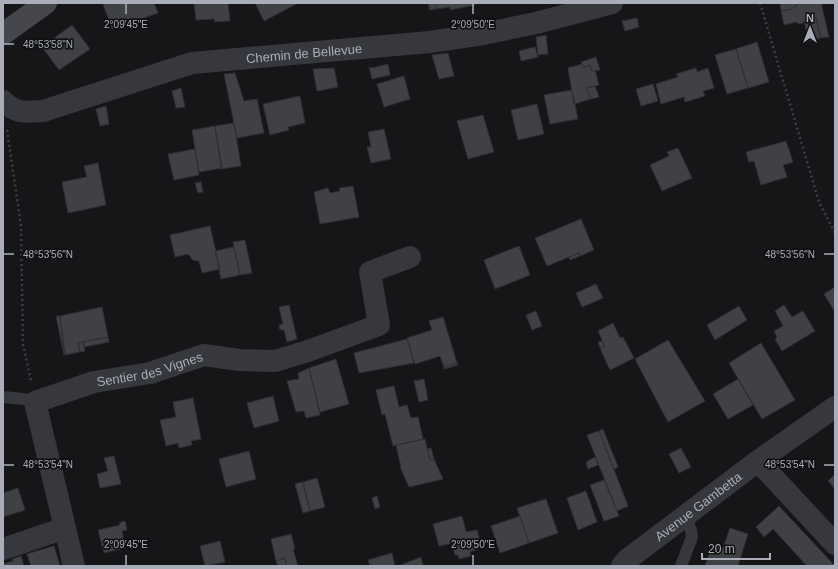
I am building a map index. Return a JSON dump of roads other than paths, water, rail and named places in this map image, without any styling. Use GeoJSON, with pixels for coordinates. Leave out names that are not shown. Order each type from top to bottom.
{"type":"FeatureCollection","features":[{"type":"Feature","properties":{"kind":"street","name":"Chemin de Bellevue"},"geometry":{"type":"LineString","coordinates":[[7,104],[24,112],[43,111],[192,63],[453,39],[536,23],[612,3]]}},
{"type":"Feature","properties":{"kind":"street"},"geometry":{"type":"LineString","coordinates":[[3,34],[35,6]]}},
{"type":"Feature","properties":{"kind":"street","name":"Sentier des Vignes"},"geometry":{"type":"LineString","coordinates":[[35,402],[94,382],[150,373],[204,354],[239,360],[275,361],[308,352],[379,325],[370,272],[410,257]]}},
{"type":"Feature","properties":{"kind":"street"},"geometry":{"type":"LineString","coordinates":[[35,402],[74,566]]}},
{"type":"Feature","properties":{"kind":"street","name":"Avenue Gambetta"},"geometry":{"type":"LineString","coordinates":[[622,566],[628,559],[758,461],[835,407]]}},
{"type":"Feature","properties":{"kind":"street"},"geometry":{"type":"LineString","coordinates":[[758,461],[835,544]]}},
{"type":"Feature","properties":{"kind":"street"},"geometry":{"type":"LineString","coordinates":[[3,549],[65,528]]}},
{"type":"Feature","properties":{"kind":"lane"},"geometry":{"type":"LineString","coordinates":[[3,397],[35,402]]}},
{"type":"Feature","properties":{"kind":"lane"},"geometry":{"type":"LineString","coordinates":[[681,566],[692,536],[685,516]]}}]}
